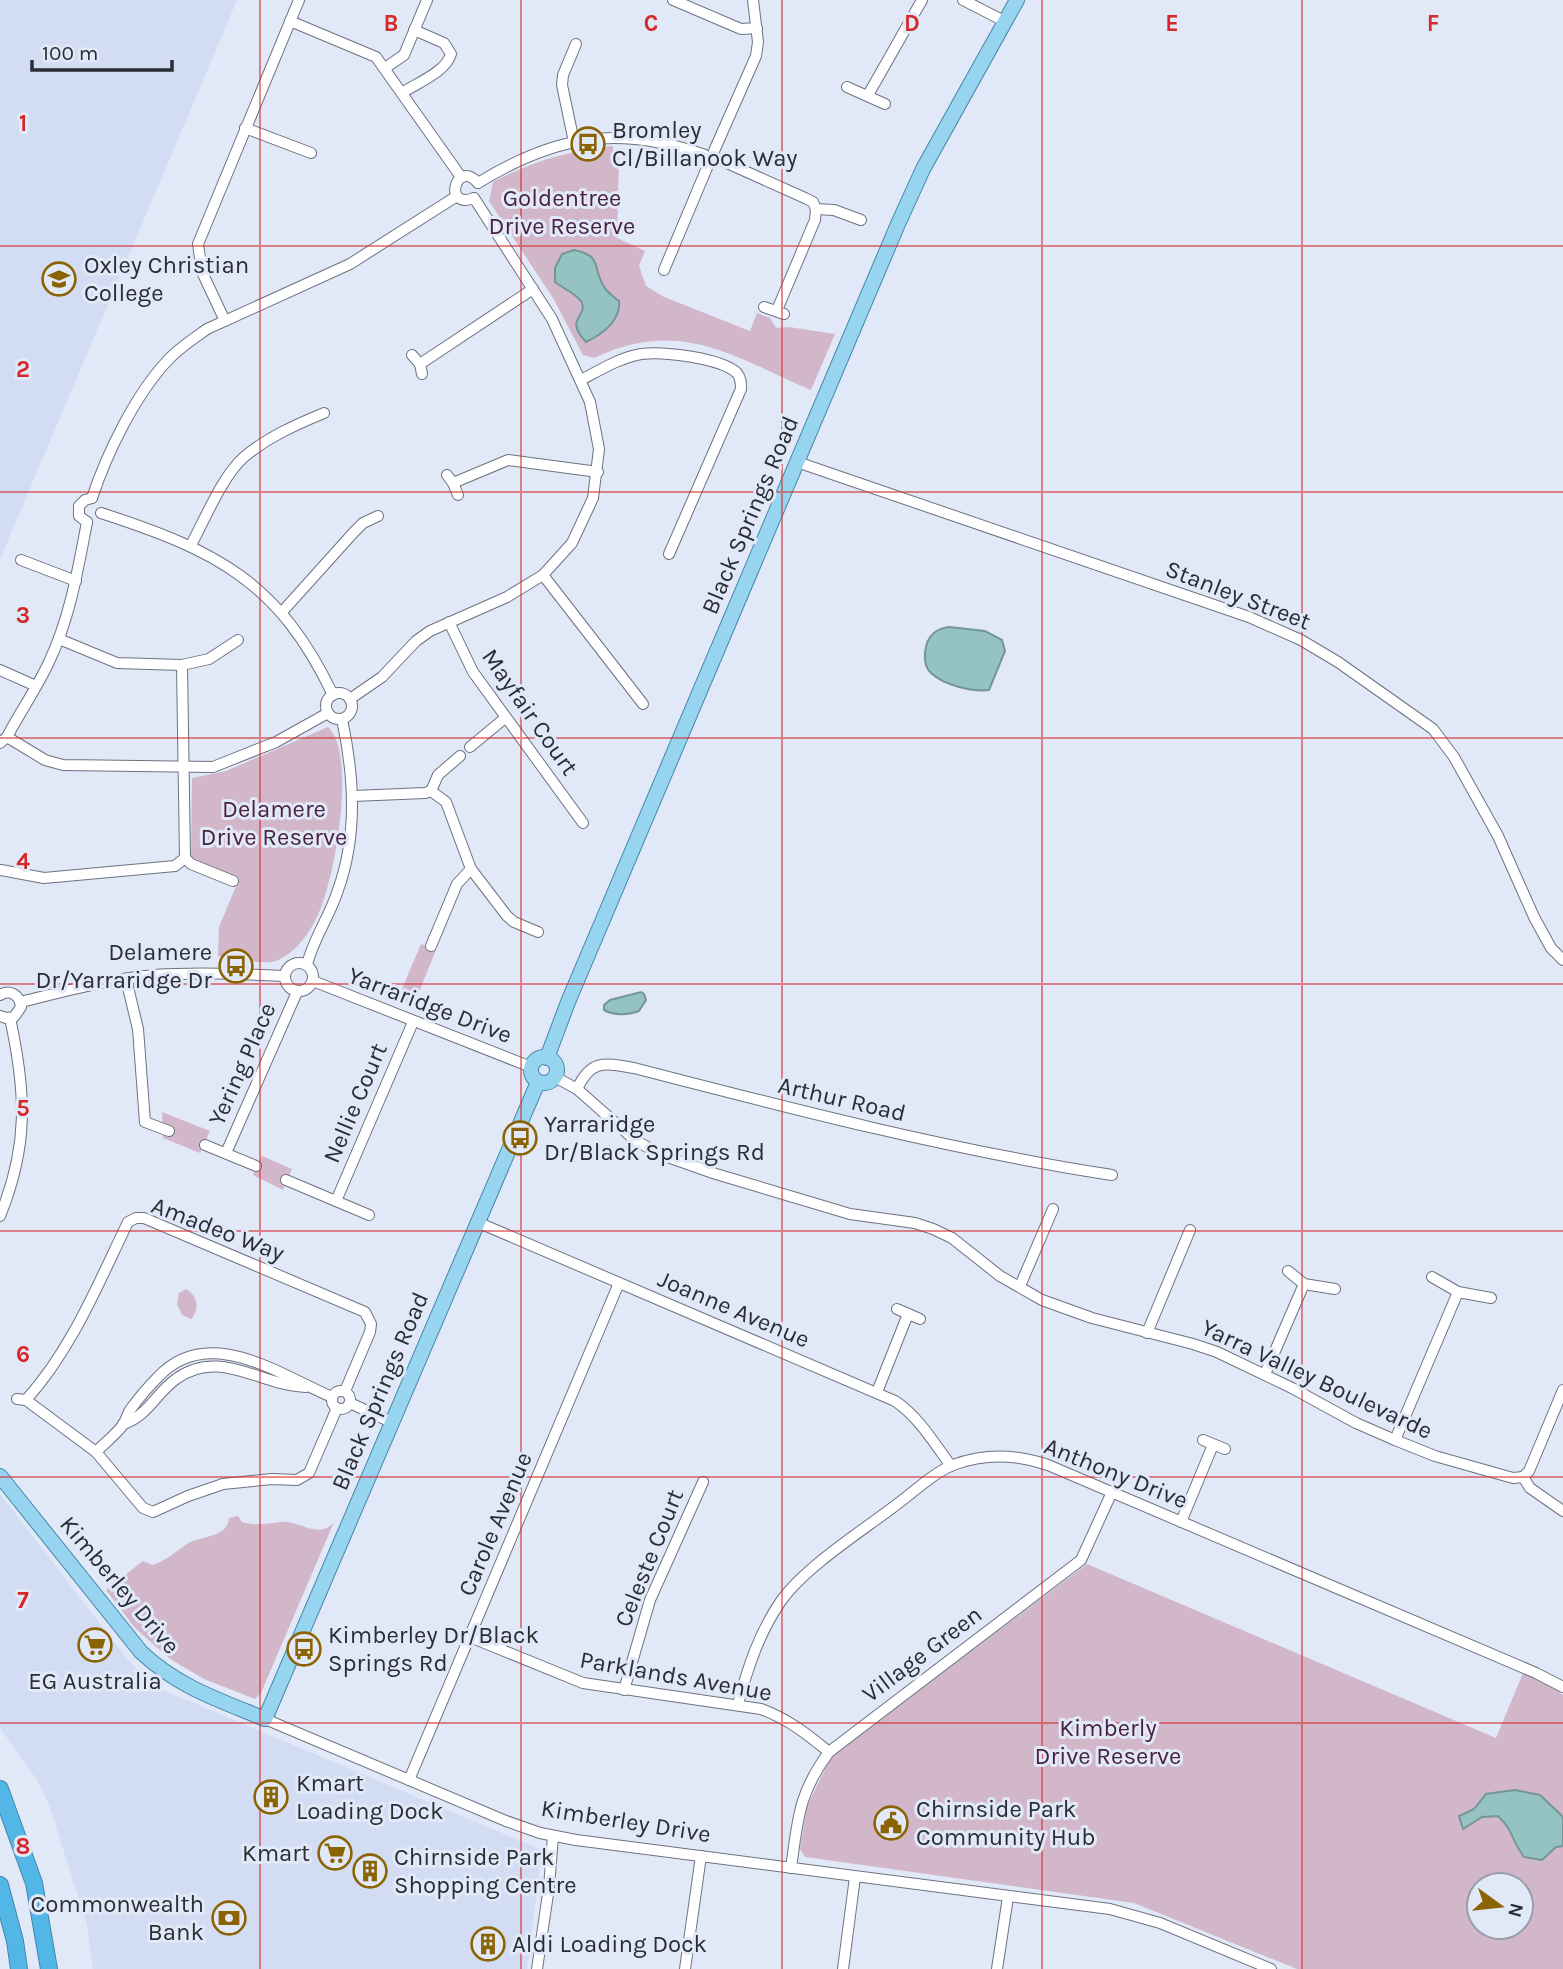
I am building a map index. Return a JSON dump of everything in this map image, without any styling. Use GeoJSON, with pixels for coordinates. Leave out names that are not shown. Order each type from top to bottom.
{"type":"FeatureCollection","features":[{"type":"Feature","properties":{"kind":"highway"},"geometry":{"type":"LineString","coordinates":[[0,1789],[34,1883],[49,1969]]}},
{"type":"Feature","properties":{"kind":"highway"},"geometry":{"type":"LineString","coordinates":[[0,1885],[15,1941],[19,1969]]}},
{"type":"Feature","properties":{"kind":"main road","name":"Black Springs Road"},"geometry":{"type":"LineString","coordinates":[[547,1058],[573,990],[918,180],[1017,0]]}},
{"type":"Feature","properties":{"kind":"main road"},"geometry":{"type":"LineString","coordinates":[[547,1058],[555,1065],[555,1077],[546,1083],[538,1082],[531,1074],[531,1067],[536,1060],[547,1058]]}},
{"type":"Feature","properties":{"kind":"main road","name":"Black Springs Road"},"geometry":{"type":"LineString","coordinates":[[265,1719],[538,1082]]}},
{"type":"Feature","properties":{"kind":"main road","name":"Kimberley Drive"},"geometry":{"type":"LineString","coordinates":[[0,1476],[141,1652],[159,1669],[186,1685],[265,1719]]}},
{"type":"Feature","properties":{"kind":"street"},"geometry":{"type":"LineString","coordinates":[[225,321],[202,272],[198,244],[299,0]]}},
{"type":"Feature","properties":{"kind":"street"},"geometry":{"type":"LineString","coordinates":[[386,68],[404,55],[427,0]]}},
{"type":"Feature","properties":{"kind":"street"},"geometry":{"type":"LineString","coordinates":[[673,0],[741,29],[757,28]]}},
{"type":"Feature","properties":{"kind":"street"},"geometry":{"type":"LineString","coordinates":[[664,270],[756,56],[757,28],[753,0]]}},
{"type":"Feature","properties":{"kind":"street"},"geometry":{"type":"LineString","coordinates":[[868,95],[922,0]]}},
{"type":"Feature","properties":{"kind":"street"},"geometry":{"type":"LineString","coordinates":[[963,0],[1006,22]]}},
{"type":"Feature","properties":{"kind":"street"},"geometry":{"type":"LineString","coordinates":[[290,21],[376,57],[461,177]]}},
{"type":"Feature","properties":{"kind":"street"},"geometry":{"type":"LineString","coordinates":[[402,93],[442,67],[449,61],[451,54],[444,43],[415,30]]}},
{"type":"Feature","properties":{"kind":"street"},"geometry":{"type":"LineString","coordinates":[[574,142],[562,85],[563,75],[576,44]]}},
{"type":"Feature","properties":{"kind":"street"},"geometry":{"type":"LineString","coordinates":[[846,87],[885,104]]}},
{"type":"Feature","properties":{"kind":"street"},"geometry":{"type":"LineString","coordinates":[[245,128],[311,153]]}},
{"type":"Feature","properties":{"kind":"street"},"geometry":{"type":"LineString","coordinates":[[478,183],[508,164],[529,155],[574,142],[620,136],[662,141],[712,157],[805,198],[813,202],[816,209],[815,219],[780,312],[764,307]]}},
{"type":"Feature","properties":{"kind":"street"},"geometry":{"type":"LineString","coordinates":[[469,176],[478,183],[478,193],[474,198],[463,200],[457,196],[455,186],[461,177],[469,176]]}},
{"type":"Feature","properties":{"kind":"street"},"geometry":{"type":"LineString","coordinates":[[92,498],[118,438],[152,380],[168,359],[186,344],[206,329],[350,264],[457,196]]}},
{"type":"Feature","properties":{"kind":"street"},"geometry":{"type":"LineString","coordinates":[[351,699],[382,677],[416,641],[449,622],[507,597],[543,575],[572,543],[593,498],[600,449],[596,424],[581,380],[552,319],[474,198]]}},
{"type":"Feature","properties":{"kind":"street"},"geometry":{"type":"LineString","coordinates":[[816,209],[834,209],[860,220]]}},
{"type":"Feature","properties":{"kind":"street"},"geometry":{"type":"LineString","coordinates":[[418,364],[533,289]]}},
{"type":"Feature","properties":{"kind":"street"},"geometry":{"type":"LineString","coordinates":[[581,380],[627,357],[660,353],[700,358],[738,374],[741,388],[669,554]]}},
{"type":"Feature","properties":{"kind":"street"},"geometry":{"type":"LineString","coordinates":[[191,545],[221,488],[241,459],[275,434],[324,413]]}},
{"type":"Feature","properties":{"kind":"street"},"geometry":{"type":"LineString","coordinates":[[458,495],[450,479],[508,460],[598,472]]}},
{"type":"Feature","properties":{"kind":"street","name":"Stanley Street"},"geometry":{"type":"LineString","coordinates":[[797,462],[1249,617],[1301,640],[1338,662],[1433,729],[1454,757],[1498,836],[1534,917],[1551,948],[1563,960]]}},
{"type":"Feature","properties":{"kind":"street"},"geometry":{"type":"LineString","coordinates":[[92,498],[99,504],[101,513]]}},
{"type":"Feature","properties":{"kind":"street"},"geometry":{"type":"LineString","coordinates":[[88,522],[79,516],[79,506],[92,498]]}},
{"type":"Feature","properties":{"kind":"street"},"geometry":{"type":"LineString","coordinates":[[101,513],[191,545],[213,556],[248,581],[282,612],[314,657],[333,695]]}},
{"type":"Feature","properties":{"kind":"street"},"geometry":{"type":"LineString","coordinates":[[88,522],[101,513]]}},
{"type":"Feature","properties":{"kind":"street"},"geometry":{"type":"LineString","coordinates":[[282,612],[354,532],[363,523],[378,516]]}},
{"type":"Feature","properties":{"kind":"street"},"geometry":{"type":"LineString","coordinates":[[88,522],[76,581],[59,639],[36,686],[3,740],[45,760],[63,765],[222,765],[275,742],[328,713]]}},
{"type":"Feature","properties":{"kind":"street"},"geometry":{"type":"LineString","coordinates":[[21,560],[76,581]]}},
{"type":"Feature","properties":{"kind":"street"},"geometry":{"type":"LineString","coordinates":[[543,575],[643,704]]}},
{"type":"Feature","properties":{"kind":"street","name":"Mayfair Court"},"geometry":{"type":"LineString","coordinates":[[449,622],[473,673],[583,823]]}},
{"type":"Feature","properties":{"kind":"street"},"geometry":{"type":"LineString","coordinates":[[59,639],[117,663],[182,665],[209,659],[237,640]]}},
{"type":"Feature","properties":{"kind":"street"},"geometry":{"type":"LineString","coordinates":[[182,665],[185,858],[191,864],[233,881]]}},
{"type":"Feature","properties":{"kind":"street"},"geometry":{"type":"LineString","coordinates":[[0,670],[36,686]]}},
{"type":"Feature","properties":{"kind":"street"},"geometry":{"type":"LineString","coordinates":[[341,693],[351,699],[351,711],[342,719],[334,718],[328,713],[327,701],[333,695],[341,693]]}},
{"type":"Feature","properties":{"kind":"street"},"geometry":{"type":"LineString","coordinates":[[470,747],[505,718]]}},
{"type":"Feature","properties":{"kind":"street"},"geometry":{"type":"LineString","coordinates":[[307,965],[345,870],[352,827],[351,768],[342,719]]}},
{"type":"Feature","properties":{"kind":"street"},"geometry":{"type":"LineString","coordinates":[[353,796],[431,791],[438,775],[460,756]]}},
{"type":"Feature","properties":{"kind":"street"},"geometry":{"type":"LineString","coordinates":[[431,791],[446,802],[471,869],[507,916],[514,922],[538,932]]}},
{"type":"Feature","properties":{"kind":"street"},"geometry":{"type":"LineString","coordinates":[[1,870],[44,878],[175,866],[185,858]]}},
{"type":"Feature","properties":{"kind":"street"},"geometry":{"type":"LineString","coordinates":[[431,946],[457,884],[471,869]]}},
{"type":"Feature","properties":{"kind":"street"},"geometry":{"type":"LineString","coordinates":[[295,963],[307,965],[313,972],[313,981],[309,988],[297,992],[286,985],[284,976],[288,968],[295,963]]}},
{"type":"Feature","properties":{"kind":"street"},"geometry":{"type":"LineString","coordinates":[[21,1002],[126,979],[187,974],[284,976]]}},
{"type":"Feature","properties":{"kind":"street"},"geometry":{"type":"LineString","coordinates":[[126,979],[138,1029],[145,1122],[169,1131]]}},
{"type":"Feature","properties":{"kind":"street","name":"Yarraridge Drive"},"geometry":{"type":"LineString","coordinates":[[313,981],[531,1067]]}},
{"type":"Feature","properties":{"kind":"street","name":"Yering Place"},"geometry":{"type":"LineString","coordinates":[[226,1153],[297,992]]}},
{"type":"Feature","properties":{"kind":"street"},"geometry":{"type":"LineString","coordinates":[[0,994],[13,993],[21,1002]]}},
{"type":"Feature","properties":{"kind":"street"},"geometry":{"type":"LineString","coordinates":[[0,1216],[16,1167],[22,1135],[23,1106],[22,1078],[5,1017],[18,1014],[21,1002]]}},
{"type":"Feature","properties":{"kind":"street","name":"Nellie Court"},"geometry":{"type":"LineString","coordinates":[[336,1201],[413,1022]]}},
{"type":"Feature","properties":{"kind":"street","name":"Arthur Road"},"geometry":{"type":"LineString","coordinates":[[577,1089],[583,1076],[592,1067],[607,1064],[634,1068],[852,1124],[1112,1175]]}},
{"type":"Feature","properties":{"kind":"street","name":"Yarra Valley Boulevarde"},"geometry":{"type":"LineString","coordinates":[[555,1077],[577,1089],[636,1141],[662,1155],[850,1214],[915,1223],[933,1229],[952,1238],[1000,1276],[1042,1300],[1064,1309],[1193,1344],[1265,1374],[1356,1423],[1395,1440],[1450,1461],[1513,1478],[1523,1477]]}},
{"type":"Feature","properties":{"kind":"street","name":"Yering Place"},"geometry":{"type":"LineString","coordinates":[[205,1145],[256,1166]]}},
{"type":"Feature","properties":{"kind":"street","name":"Nellie Court"},"geometry":{"type":"LineString","coordinates":[[286,1180],[369,1215]]}},
{"type":"Feature","properties":{"kind":"street"},"geometry":{"type":"LineString","coordinates":[[1020,1286],[1053,1209]]}},
{"type":"Feature","properties":{"kind":"street","name":"Amadeo Way"},"geometry":{"type":"LineString","coordinates":[[96,1451],[21,1400],[67,1346],[128,1222],[136,1218],[145,1218],[365,1312],[371,1324],[370,1332],[345,1391]]}},
{"type":"Feature","properties":{"kind":"street","name":"Joanne Avenue"},"geometry":{"type":"LineString","coordinates":[[477,1222],[877,1392],[907,1409],[951,1466]]}},
{"type":"Feature","properties":{"kind":"street"},"geometry":{"type":"LineString","coordinates":[[1147,1333],[1190,1230]]}},
{"type":"Feature","properties":{"kind":"street"},"geometry":{"type":"LineString","coordinates":[[1288,1271],[1304,1284],[1335,1289]]}},
{"type":"Feature","properties":{"kind":"street"},"geometry":{"type":"LineString","coordinates":[[1432,1277],[1458,1292],[1491,1298]]}},
{"type":"Feature","properties":{"kind":"street","name":"Carole Avenue"},"geometry":{"type":"LineString","coordinates":[[409,1780],[619,1283]]}},
{"type":"Feature","properties":{"kind":"street"},"geometry":{"type":"LineString","coordinates":[[1265,1374],[1304,1284]]}},
{"type":"Feature","properties":{"kind":"street"},"geometry":{"type":"LineString","coordinates":[[1395,1440],[1458,1292]]}},
{"type":"Feature","properties":{"kind":"street"},"geometry":{"type":"LineString","coordinates":[[897,1309],[920,1319]]}},
{"type":"Feature","properties":{"kind":"street"},"geometry":{"type":"LineString","coordinates":[[877,1392],[908,1314]]}},
{"type":"Feature","properties":{"kind":"street"},"geometry":{"type":"LineString","coordinates":[[332,1397],[308,1387],[276,1384],[234,1368],[203,1367],[177,1378],[143,1414],[136,1420],[123,1424],[96,1451],[143,1508],[153,1512],[223,1484],[252,1480],[302,1479],[310,1473],[337,1408]]}},
{"type":"Feature","properties":{"kind":"street"},"geometry":{"type":"LineString","coordinates":[[1563,1390],[1529,1471],[1523,1477],[1530,1488],[1563,1511]]}},
{"type":"Feature","properties":{"kind":"street"},"geometry":{"type":"LineString","coordinates":[[338,1391],[345,1391],[349,1395],[350,1403],[345,1409],[337,1408],[332,1397],[338,1391]]}},
{"type":"Feature","properties":{"kind":"street"},"geometry":{"type":"LineString","coordinates":[[350,1403],[391,1422]]}},
{"type":"Feature","properties":{"kind":"street"},"geometry":{"type":"LineString","coordinates":[[1181,1522],[1208,1442],[1225,1449]]}},
{"type":"Feature","properties":{"kind":"street","name":"Anthony Drive"},"geometry":{"type":"LineString","coordinates":[[738,1704],[752,1655],[765,1626],[783,1599],[806,1574],[951,1466],[980,1458],[1018,1457],[1048,1465],[1112,1492],[1536,1673],[1563,1688]]}},
{"type":"Feature","properties":{"kind":"street","name":"Celeste Court"},"geometry":{"type":"LineString","coordinates":[[624,1690],[650,1600],[703,1482]]}},
{"type":"Feature","properties":{"kind":"street","name":"Village Green"},"geometry":{"type":"LineString","coordinates":[[791,1868],[804,1792],[829,1752],[1081,1560],[1112,1492]]}},
{"type":"Feature","properties":{"kind":"street","name":"Parklands Avenue"},"geometry":{"type":"LineString","coordinates":[[470,1637],[583,1684],[738,1704],[780,1716],[799,1727],[829,1752]]}},
{"type":"Feature","properties":{"kind":"street","name":"Kimberley Drive"},"geometry":{"type":"LineString","coordinates":[[265,1719],[506,1821],[552,1836],[1130,1913],[1272,1969]]}},
{"type":"Feature","properties":{"kind":"street"},"geometry":{"type":"LineString","coordinates":[[537,1969],[549,1887],[552,1836]]}},
{"type":"Feature","properties":{"kind":"street"},"geometry":{"type":"LineString","coordinates":[[685,1969],[701,1856]]}},
{"type":"Feature","properties":{"kind":"street"},"geometry":{"type":"LineString","coordinates":[[843,1969],[855,1877]]}},
{"type":"Feature","properties":{"kind":"street"},"geometry":{"type":"LineString","coordinates":[[997,1969],[1008,1897]]}},
{"type":"Feature","properties":{"kind":"shaded area","name":"Oxley Christian College"},"geometry":{"type":"Polygon","coordinates":[[[0,0],[237,0],[0,559],[0,0]]]}},
{"type":"Feature","properties":{"kind":"shaded area"},"geometry":{"type":"Polygon","coordinates":[[[574,250],[593,258],[604,287],[619,301],[617,314],[610,326],[586,342],[576,323],[582,312],[582,303],[574,294],[555,282],[555,268],[562,254],[574,250]]]}},
{"type":"Feature","properties":{"kind":"shaded area"},"geometry":{"type":"Polygon","coordinates":[[[949,627],[985,631],[1002,640],[1005,651],[989,690],[958,687],[936,677],[928,669],[925,653],[928,641],[937,631],[949,627]]]}},
{"type":"Feature","properties":{"kind":"shaded area"},"geometry":{"type":"Polygon","coordinates":[[[641,992],[646,1000],[639,1011],[621,1014],[604,1010],[604,1005],[610,1000],[641,992]]]}},
{"type":"Feature","properties":{"kind":"shaded area","name":"Chirnside Park Shopping Centre"},"geometry":{"type":"Polygon","coordinates":[[[0,1494],[125,1656],[151,1685],[542,1850],[527,1969],[93,1969],[87,1925],[49,1804],[37,1780],[0,1728],[0,1494]]]}},
{"type":"Feature","properties":{"kind":"shaded area"},"geometry":{"type":"Polygon","coordinates":[[[1515,1790],[1540,1795],[1563,1817],[1563,1846],[1556,1847],[1542,1860],[1524,1857],[1507,1826],[1498,1816],[1482,1817],[1463,1829],[1459,1816],[1474,1809],[1486,1794],[1515,1790]]]}},
{"type":"Feature","properties":{"kind":"green space","name":"Goldentree Drive Reserve"},"geometry":{"type":"Polygon","coordinates":[[[613,146],[613,157],[619,157],[617,238],[645,251],[639,266],[646,286],[664,297],[750,331],[757,313],[770,318],[776,328],[789,327],[835,334],[811,390],[730,354],[680,341],[653,341],[625,346],[594,358],[583,355],[553,298],[489,201],[493,182],[507,175],[566,154],[613,146]]]}},
{"type":"Feature","properties":{"kind":"green space","name":"Delamere Drive Reserve"},"geometry":{"type":"Polygon","coordinates":[[[328,727],[337,742],[342,791],[336,851],[330,879],[316,919],[300,943],[289,954],[276,961],[256,962],[218,956],[219,927],[239,879],[191,859],[192,778],[226,771],[328,727]]]}},
{"type":"Feature","properties":{"kind":"green space"},"geometry":{"type":"Polygon","coordinates":[[[421,944],[436,950],[414,1004],[398,998],[421,944]]]}},
{"type":"Feature","properties":{"kind":"green space"},"geometry":{"type":"Polygon","coordinates":[[[162,1112],[210,1131],[200,1153],[163,1138],[162,1112]]]}},
{"type":"Feature","properties":{"kind":"green space"},"geometry":{"type":"Polygon","coordinates":[[[262,1156],[292,1169],[283,1190],[253,1175],[262,1156]]]}},
{"type":"Feature","properties":{"kind":"green space"},"geometry":{"type":"Polygon","coordinates":[[[186,1289],[193,1295],[196,1303],[196,1311],[191,1319],[182,1315],[177,1304],[179,1293],[186,1289]]]}},
{"type":"Feature","properties":{"kind":"green space"},"geometry":{"type":"Polygon","coordinates":[[[238,1516],[242,1522],[247,1523],[288,1522],[316,1529],[328,1527],[334,1522],[261,1693],[255,1699],[204,1679],[170,1659],[135,1628],[106,1590],[143,1561],[153,1565],[158,1563],[192,1541],[218,1533],[227,1525],[229,1518],[238,1516]]]}},
{"type":"Feature","properties":{"kind":"green space","name":"Kimberly Drive Reserve"},"geometry":{"type":"Polygon","coordinates":[[[1087,1564],[1496,1738],[1523,1673],[1555,1688],[1563,1695],[1563,1969],[1297,1969],[1134,1903],[805,1857],[800,1849],[807,1806],[832,1755],[1087,1564]]]}},
{"type":"Feature","properties":{"kind":"place","name":"Bromley Cl/Billanook Way"},"geometry":{"type":"Point","coordinates":[588,144]}},
{"type":"Feature","properties":{"kind":"place","name":"Oxley Christian College"},"geometry":{"type":"Point","coordinates":[59,279]}},
{"type":"Feature","properties":{"kind":"place","name":"Delamere Dr/Yarraridge Dr"},"geometry":{"type":"Point","coordinates":[236,966]}},
{"type":"Feature","properties":{"kind":"place","name":"Yarraridge Dr/Black Springs Rd"},"geometry":{"type":"Point","coordinates":[520,1138]}},
{"type":"Feature","properties":{"kind":"place","name":"EG Australia"},"geometry":{"type":"Point","coordinates":[95,1645]}},
{"type":"Feature","properties":{"kind":"place","name":"Kimberley Dr/Black Springs Rd"},"geometry":{"type":"Point","coordinates":[304,1649]}},
{"type":"Feature","properties":{"kind":"place","name":"Kmart Loading Dock"},"geometry":{"type":"Point","coordinates":[271,1797]}},
{"type":"Feature","properties":{"kind":"place","name":"Chirnside Park Community Hub"},"geometry":{"type":"Point","coordinates":[891,1823]}},
{"type":"Feature","properties":{"kind":"place","name":"Kmart"},"geometry":{"type":"Point","coordinates":[335,1853]}},
{"type":"Feature","properties":{"kind":"place","name":"Chirnside Park Shopping Centre"},"geometry":{"type":"Point","coordinates":[370,1871]}},
{"type":"Feature","properties":{"kind":"place","name":"Commonwealth Bank"},"geometry":{"type":"Point","coordinates":[229,1918]}},
{"type":"Feature","properties":{"kind":"place","name":"Aldi Loading Dock"},"geometry":{"type":"Point","coordinates":[488,1944]}}]}
